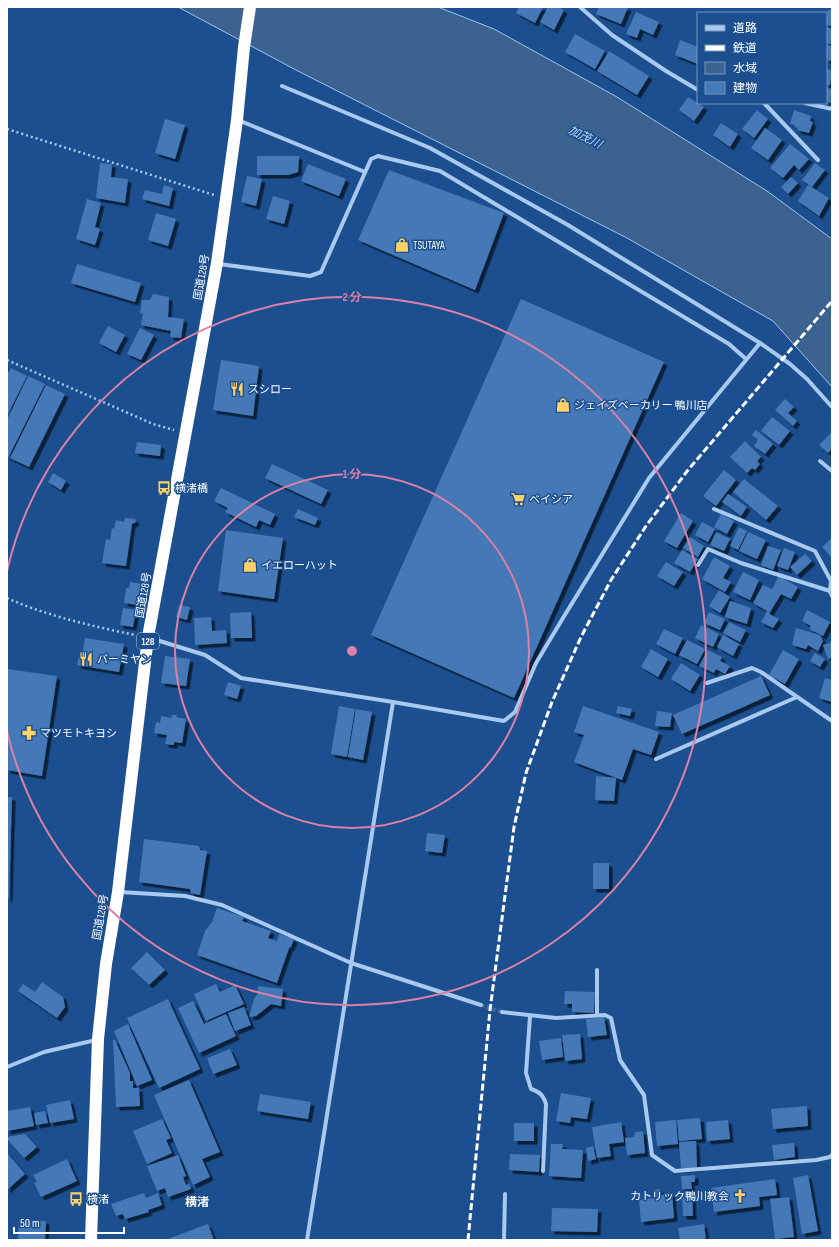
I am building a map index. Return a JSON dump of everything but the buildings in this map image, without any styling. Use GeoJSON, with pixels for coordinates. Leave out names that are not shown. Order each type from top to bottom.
{"type":"FeatureCollection","features":[{"type":"Feature","properties":{"kind":"highway","name":"国道128号"},"geometry":{"type":"LineString","coordinates":[[91,1240],[98,1039],[106,964],[118,892],[148,637],[217,263],[237,120],[244,47],[250,7]]}},
{"type":"Feature","properties":{"kind":"street"},"geometry":{"type":"LineString","coordinates":[[580,7],[612,35],[666,71],[697,89]]}},
{"type":"Feature","properties":{"kind":"street"},"geometry":{"type":"LineString","coordinates":[[282,86],[430,148],[568,225],[760,343],[790,364],[832,407]]}},
{"type":"Feature","properties":{"kind":"street"},"geometry":{"type":"LineString","coordinates":[[765,104],[818,160]]}},
{"type":"Feature","properties":{"kind":"street"},"geometry":{"type":"LineString","coordinates":[[813,104],[832,109]]}},
{"type":"Feature","properties":{"kind":"street"},"geometry":{"type":"LineString","coordinates":[[237,120],[365,172]]}},
{"type":"Feature","properties":{"kind":"street"},"geometry":{"type":"LineString","coordinates":[[217,263],[310,276],[321,272],[371,159],[378,156],[440,171],[729,344],[746,359]]}},
{"type":"Feature","properties":{"kind":"street"},"geometry":{"type":"LineString","coordinates":[[148,637],[205,655],[241,678],[504,721],[515,712],[540,656],[649,478],[760,343]]}},
{"type":"Feature","properties":{"kind":"street"},"geometry":{"type":"LineString","coordinates":[[820,461],[832,471]]}},
{"type":"Feature","properties":{"kind":"street"},"geometry":{"type":"LineString","coordinates":[[714,509],[815,551],[832,581],[830,590],[832,596]]}},
{"type":"Feature","properties":{"kind":"street"},"geometry":{"type":"LineString","coordinates":[[698,565],[708,549],[741,563],[830,590]]}},
{"type":"Feature","properties":{"kind":"street"},"geometry":{"type":"LineString","coordinates":[[707,683],[752,668],[761,672],[832,721]]}},
{"type":"Feature","properties":{"kind":"street"},"geometry":{"type":"LineString","coordinates":[[656,759],[797,697]]}},
{"type":"Feature","properties":{"kind":"street"},"geometry":{"type":"LineString","coordinates":[[307,1240],[393,702]]}},
{"type":"Feature","properties":{"kind":"street"},"geometry":{"type":"LineString","coordinates":[[118,892],[185,896],[222,905],[352,962],[481,1005]]}},
{"type":"Feature","properties":{"kind":"street"},"geometry":{"type":"LineString","coordinates":[[597,970],[597,1015]]}},
{"type":"Feature","properties":{"kind":"street"},"geometry":{"type":"LineString","coordinates":[[502,1012],[556,1018],[604,1015],[612,1018],[620,1060],[644,1095],[652,1155],[675,1172],[816,1160],[830,1157],[832,1155]]}},
{"type":"Feature","properties":{"kind":"street"},"geometry":{"type":"LineString","coordinates":[[530,1016],[526,1073],[530,1089],[543,1096],[546,1104],[543,1171]]}},
{"type":"Feature","properties":{"kind":"street"},"geometry":{"type":"LineString","coordinates":[[7,1067],[44,1052],[98,1039]]}},
{"type":"Feature","properties":{"kind":"street"},"geometry":{"type":"LineString","coordinates":[[504,1240],[505,1194]]}},
{"type":"Feature","properties":{"kind":"path"},"geometry":{"type":"LineString","coordinates":[[7,129],[226,199]]}},
{"type":"Feature","properties":{"kind":"path"},"geometry":{"type":"LineString","coordinates":[[7,360],[153,424],[186,434]]}},
{"type":"Feature","properties":{"kind":"path"},"geometry":{"type":"LineString","coordinates":[[7,598],[21,604],[80,622],[148,637]]}},
{"type":"Feature","properties":{"kind":"water","name":"加茂川"},"geometry":{"type":"Polygon","coordinates":[[[178,7],[438,7],[494,29],[617,97],[767,191],[832,239],[832,387],[773,321],[627,238],[296,70],[178,7]]]}},
{"type":"Feature","properties":{"kind":"tunnel"},"geometry":{"type":"LineString","coordinates":[[481,1005],[502,1012]]}},
{"type":"Feature","properties":{"kind":"railway"},"geometry":{"type":"LineString","coordinates":[[468,1240],[490,1010],[514,827],[526,773],[552,702],[581,637],[611,580],[646,526],[688,470],[832,301]]}},
{"type":"Feature","properties":{"kind":"place","name":"TSUTAYA"},"geometry":{"type":"Point","coordinates":[402,245]}},
{"type":"Feature","properties":{"kind":"place","name":"スシロー"},"geometry":{"type":"Point","coordinates":[237,389]}},
{"type":"Feature","properties":{"kind":"place","name":"ジェイズベーカリー 鴨川店"},"geometry":{"type":"Point","coordinates":[563,405]}},
{"type":"Feature","properties":{"kind":"place","name":"横渚橋"},"geometry":{"type":"Point","coordinates":[164,488]}},
{"type":"Feature","properties":{"kind":"place","name":"ベイシア"},"geometry":{"type":"Point","coordinates":[518,499]}},
{"type":"Feature","properties":{"kind":"place","name":"イエローハット"},"geometry":{"type":"Point","coordinates":[250,565]}},
{"type":"Feature","properties":{"kind":"place","name":"バーミヤン"},"geometry":{"type":"Point","coordinates":[86,659]}},
{"type":"Feature","properties":{"kind":"place","name":"マツモトキヨシ"},"geometry":{"type":"Point","coordinates":[29,733]}},
{"type":"Feature","properties":{"kind":"place","name":"カトリック鴨川教会"},"geometry":{"type":"Point","coordinates":[740,1196]}},
{"type":"Feature","properties":{"kind":"place","name":"横渚"},"geometry":{"type":"Point","coordinates":[76,1199]}},
{"type":"Feature","properties":{"kind":"district","name":"横渚"},"geometry":{"type":"Point","coordinates":[197,1202]}}]}
